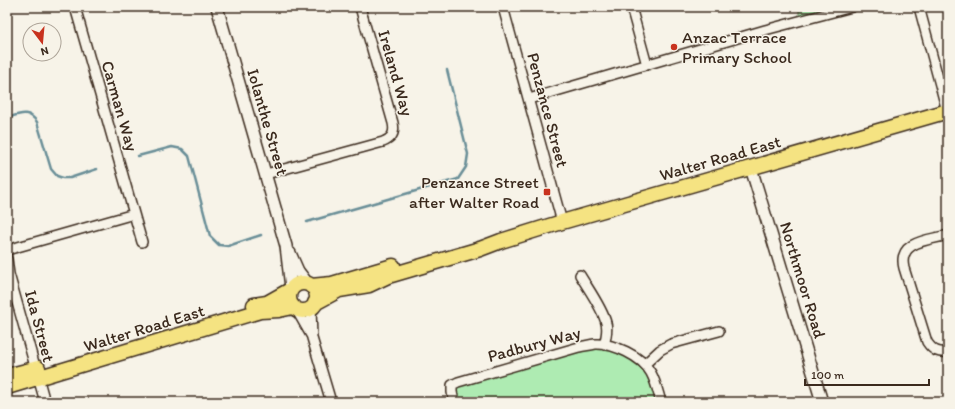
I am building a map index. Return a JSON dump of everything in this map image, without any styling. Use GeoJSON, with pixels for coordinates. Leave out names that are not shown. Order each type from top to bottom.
{"type":"FeatureCollection","features":[{"type":"Feature","properties":{"kind":"main road","name":"Walter Road East"},"geometry":{"type":"LineString","coordinates":[[313,305],[334,292],[369,285],[388,276],[480,249],[562,222],[947,111]]}},
{"type":"Feature","properties":{"kind":"main road","name":"Walter Road East"},"geometry":{"type":"LineString","coordinates":[[310,285],[332,284],[478,242],[502,241]]}},
{"type":"Feature","properties":{"kind":"main road"},"geometry":{"type":"LineString","coordinates":[[299,283],[310,285],[315,289],[317,298],[313,305],[304,311],[294,308],[290,301],[290,289],[299,283]]}},
{"type":"Feature","properties":{"kind":"main road","name":"Walter Road East"},"geometry":{"type":"LineString","coordinates":[[7,387],[37,373],[247,306],[267,302],[290,289]]}},
{"type":"Feature","properties":{"kind":"main road","name":"Walter Road East"},"geometry":{"type":"LineString","coordinates":[[7,376],[37,373],[260,311],[294,308]]}},
{"type":"Feature","properties":{"kind":"street","name":"Carman Way"},"geometry":{"type":"LineString","coordinates":[[75,7],[142,242]]}},
{"type":"Feature","properties":{"kind":"street","name":"Iolanthe Street"},"geometry":{"type":"LineString","coordinates":[[217,7],[286,246],[298,271],[310,285]]}},
{"type":"Feature","properties":{"kind":"street","name":"Ireland Way"},"geometry":{"type":"LineString","coordinates":[[266,174],[383,142],[391,137],[394,128],[393,123],[360,7]]}},
{"type":"Feature","properties":{"kind":"street","name":"Penzance Street"},"geometry":{"type":"LineString","coordinates":[[503,7],[562,222]]}},
{"type":"Feature","properties":{"kind":"street"},"geometry":{"type":"LineString","coordinates":[[631,7],[647,65]]}},
{"type":"Feature","properties":{"kind":"street"},"geometry":{"type":"LineString","coordinates":[[529,99],[765,30],[852,7]]}},
{"type":"Feature","properties":{"kind":"street"},"geometry":{"type":"LineString","coordinates":[[919,7],[947,111]]}},
{"type":"Feature","properties":{"kind":"street","name":"Northmoor Road"},"geometry":{"type":"LineString","coordinates":[[751,168],[822,402]]}},
{"type":"Feature","properties":{"kind":"street"},"geometry":{"type":"LineString","coordinates":[[7,250],[134,214]]}},
{"type":"Feature","properties":{"kind":"street"},"geometry":{"type":"LineString","coordinates":[[948,235],[912,245],[906,250],[903,256],[904,268],[927,342],[934,350],[940,353],[948,352]]}},
{"type":"Feature","properties":{"kind":"street","name":"Iolanthe Street"},"geometry":{"type":"LineString","coordinates":[[286,246],[290,289]]}},
{"type":"Feature","properties":{"kind":"street","name":"Ida Street"},"geometry":{"type":"LineString","coordinates":[[7,259],[9,274],[45,402]]}},
{"type":"Feature","properties":{"kind":"street"},"geometry":{"type":"LineString","coordinates":[[580,275],[603,314],[607,333],[604,345]]}},
{"type":"Feature","properties":{"kind":"street"},"geometry":{"type":"LineString","coordinates":[[312,338],[313,305]]}},
{"type":"Feature","properties":{"kind":"street"},"geometry":{"type":"LineString","coordinates":[[294,308],[312,338],[331,402]]}},
{"type":"Feature","properties":{"kind":"street"},"geometry":{"type":"LineString","coordinates":[[645,364],[660,350],[671,344],[719,331]]}},
{"type":"Feature","properties":{"kind":"street","name":"Padbury Way"},"geometry":{"type":"LineString","coordinates":[[454,402],[452,385],[458,382],[595,344],[604,345],[627,352],[645,364],[654,379],[661,402]]}},
{"type":"Feature","properties":{"kind":"green space"},"geometry":{"type":"Polygon","coordinates":[[[799,7],[852,7],[799,21],[799,7]]]}},
{"type":"Feature","properties":{"kind":"green space"},"geometry":{"type":"Polygon","coordinates":[[[604,345],[645,364],[661,402],[454,402],[452,392],[458,382],[604,345]]]}},
{"type":"Feature","properties":{"kind":"waterway"},"geometry":{"type":"LineString","coordinates":[[307,222],[458,179],[466,167],[468,154],[447,70]]}},
{"type":"Feature","properties":{"kind":"waterway"},"geometry":{"type":"LineString","coordinates":[[7,118],[24,114],[30,115],[34,118],[37,122],[51,169],[57,176],[70,178],[97,169]]}},
{"type":"Feature","properties":{"kind":"waterway"},"geometry":{"type":"LineString","coordinates":[[138,156],[172,147],[182,149],[189,156],[210,236],[219,245],[228,246],[261,235]]}},
{"type":"Feature","properties":{"kind":"place","name":"Anzac Terrace Primary School"},"geometry":{"type":"Point","coordinates":[674,47]}},
{"type":"Feature","properties":{"kind":"place","name":"Penzance Street after Walter Road"},"geometry":{"type":"Point","coordinates":[547,192]}}]}
